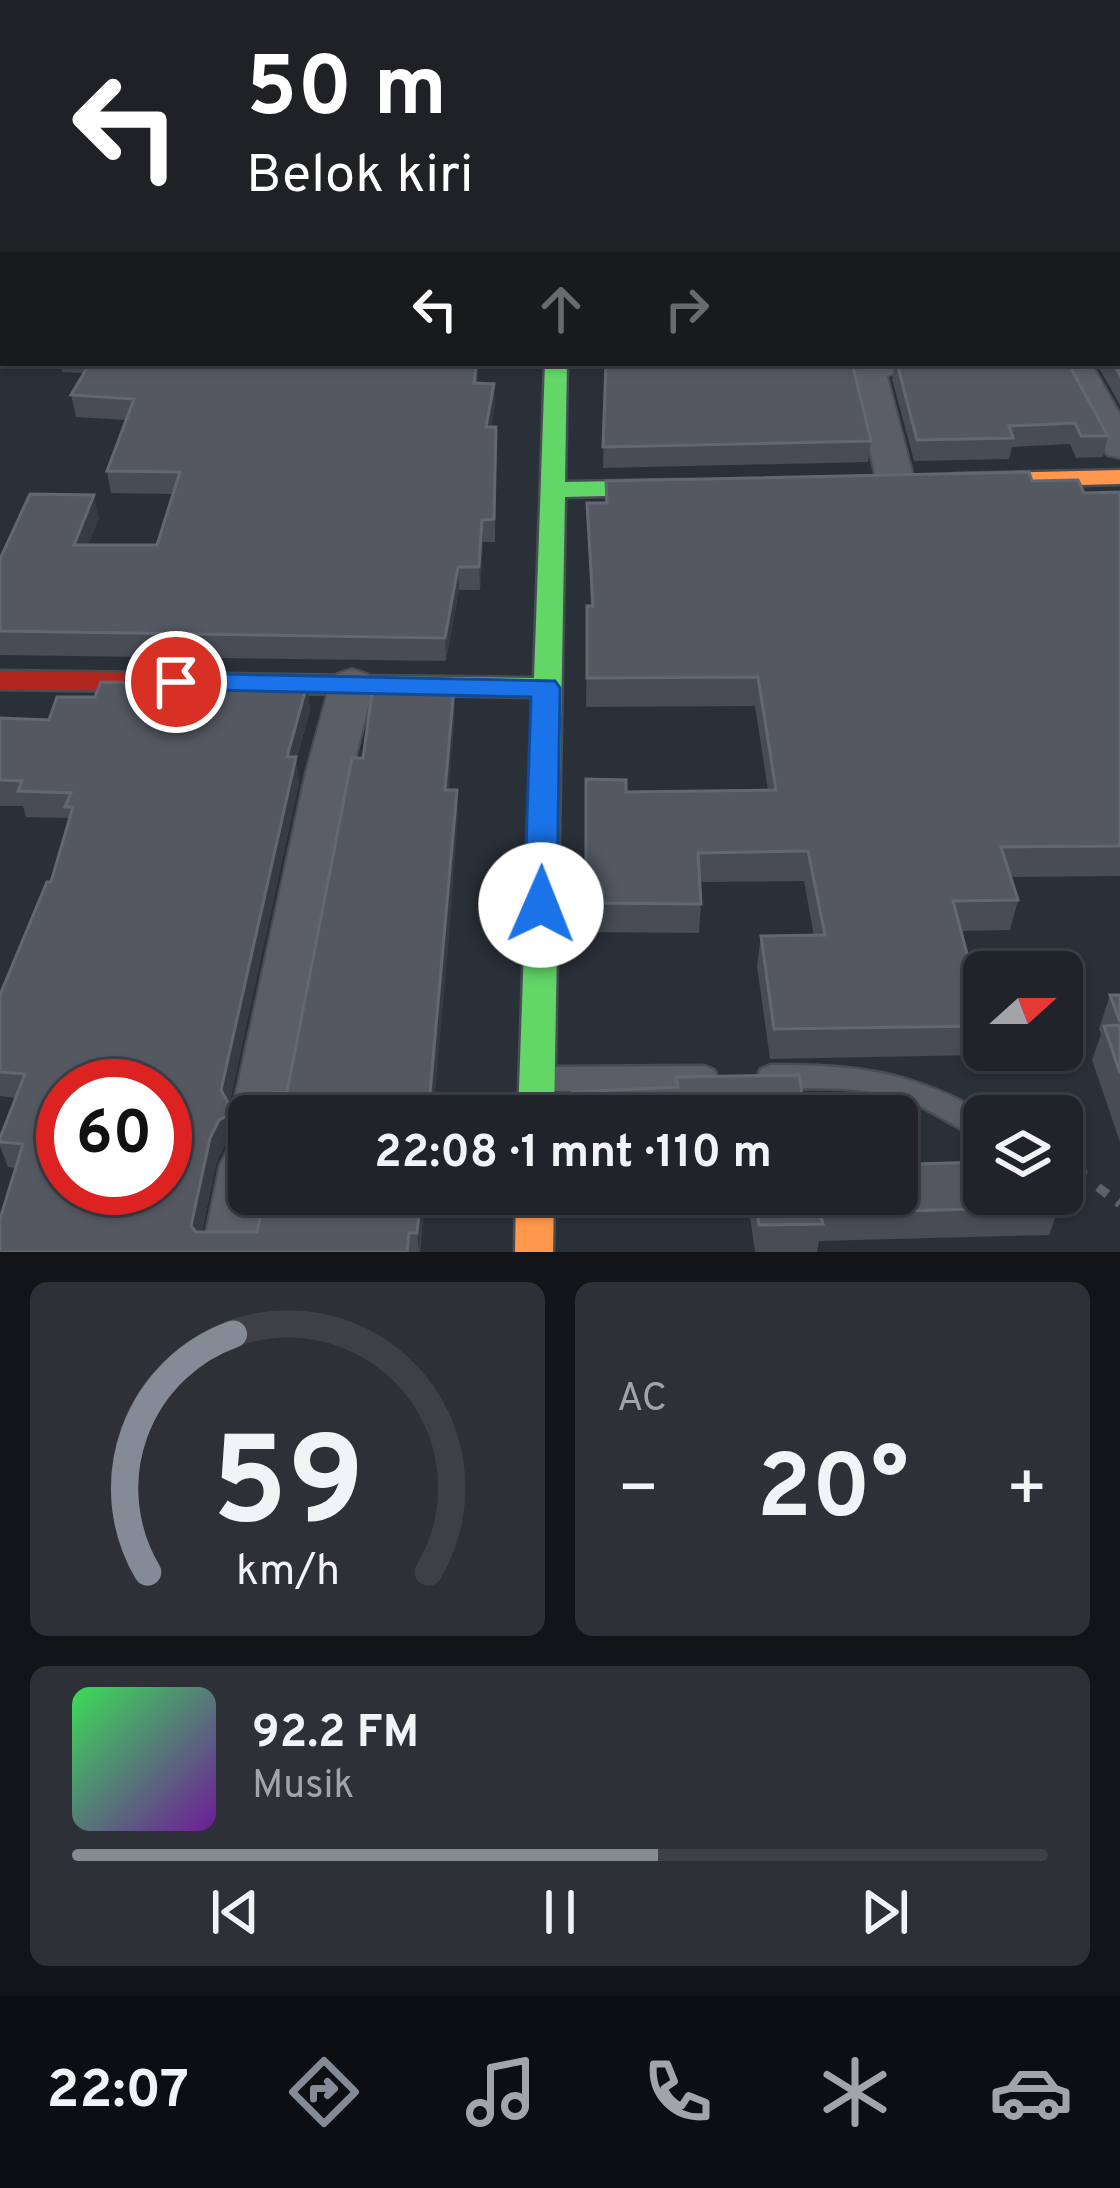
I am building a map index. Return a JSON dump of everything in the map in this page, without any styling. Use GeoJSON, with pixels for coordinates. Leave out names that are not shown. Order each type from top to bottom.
{"type":"FeatureCollection","features":[{"type":"Feature","properties":{"kind":"main road"},"geometry":{"type":"LineString","coordinates":[[537,1095],[556,366]]}},
{"type":"Feature","properties":{"kind":"main road"},"geometry":{"type":"LineString","coordinates":[[884,483],[1120,477]]}},
{"type":"Feature","properties":{"kind":"main road"},"geometry":{"type":"LineString","coordinates":[[552,490],[712,487]]}},
{"type":"Feature","properties":{"kind":"main road"},"geometry":{"type":"LineString","coordinates":[[0,680],[545,688]]}},
{"type":"Feature","properties":{"kind":"main road"},"geometry":{"type":"LineString","coordinates":[[534,1252],[535,1215]]}},
{"type":"Feature","properties":{"kind":"street"},"geometry":{"type":"LineString","coordinates":[[877,366],[869,374],[884,483]]}},
{"type":"Feature","properties":{"kind":"street"},"geometry":{"type":"LineString","coordinates":[[1076,366],[1120,447]]}},
{"type":"Feature","properties":{"kind":"street"},"geometry":{"type":"LineString","coordinates":[[263,1095],[328,776],[352,685]]}},
{"type":"Feature","properties":{"kind":"street"},"geometry":{"type":"LineString","coordinates":[[232,1252],[239,1215]]}},
{"type":"Feature","properties":{"kind":"lane"},"geometry":{"type":"LineString","coordinates":[[537,1079],[869,1076],[942,1101],[963,1114]]}},
{"type":"Feature","properties":{"kind":"building"},"geometry":{"type":"Polygon","coordinates":[[[88,366],[476,366],[474,383],[494,384],[486,427],[496,427],[494,519],[482,520],[479,567],[458,567],[445,638],[0,631],[0,559],[30,494],[94,495],[74,545],[157,545],[180,472],[107,471],[134,399],[71,395],[88,366]]]}},
{"type":"Feature","properties":{"kind":"building"},"geometry":{"type":"Polygon","coordinates":[[[606,366],[853,366],[871,441],[603,447],[606,366]]]}},
{"type":"Feature","properties":{"kind":"building"},"geometry":{"type":"Polygon","coordinates":[[[898,366],[1070,366],[1108,436],[1081,436],[1075,423],[1009,426],[1013,438],[917,440],[898,366]]]}},
{"type":"Feature","properties":{"kind":"building"},"geometry":{"type":"Polygon","coordinates":[[[1029,472],[1032,481],[1078,480],[1084,493],[1120,492],[1120,846],[1001,847],[1018,900],[953,901],[966,951],[963,1026],[774,1029],[761,936],[825,935],[808,851],[698,853],[701,904],[586,903],[586,779],[626,780],[626,792],[776,790],[758,677],[587,678],[587,606],[593,606],[587,503],[607,503],[606,481],[1029,472]]]}},
{"type":"Feature","properties":{"kind":"building"},"geometry":{"type":"Polygon","coordinates":[[[101,682],[307,685],[287,757],[296,757],[221,1090],[228,1116],[219,1120],[210,1138],[191,1226],[196,1232],[257,1232],[261,1215],[419,1215],[417,1233],[409,1233],[407,1252],[0,1252],[0,1219],[23,1144],[0,1142],[0,1138],[25,1074],[0,1072],[0,995],[47,882],[51,882],[73,807],[65,807],[71,793],[18,791],[22,781],[0,780],[0,718],[49,720],[57,697],[95,697],[101,682]]]}},
{"type":"Feature","properties":{"kind":"building"},"geometry":{"type":"Polygon","coordinates":[[[373,686],[454,687],[445,790],[457,790],[430,1095],[248,1095],[287,1092],[352,758],[363,758],[373,686]]]}},
{"type":"Feature","properties":{"kind":"building"},"geometry":{"type":"Polygon","coordinates":[[[1110,995],[1120,995],[1120,1022],[1110,995]]]}},
{"type":"Feature","properties":{"kind":"building"},"geometry":{"type":"Polygon","coordinates":[[[1120,1025],[1120,1073],[1104,1026],[1120,1025]]]}},
{"type":"Feature","properties":{"kind":"building"},"geometry":{"type":"Polygon","coordinates":[[[799,1075],[802,1095],[572,1095],[678,1087],[676,1077],[799,1075]]]}},
{"type":"Feature","properties":{"kind":"building"},"geometry":{"type":"Polygon","coordinates":[[[963,1163],[963,1209],[918,1211],[918,1164],[963,1163]]]}},
{"type":"Feature","properties":{"kind":"building"},"geometry":{"type":"Polygon","coordinates":[[[758,1215],[821,1215],[823,1224],[759,1225],[758,1215]]]}},
{"type":"Feature","properties":{"kind":"traffic: fast"},"geometry":{"type":"LineString","coordinates":[[537,1095],[556,366]]}},
{"type":"Feature","properties":{"kind":"traffic: fast"},"geometry":{"type":"LineString","coordinates":[[552,490],[684,487]]}},
{"type":"Feature","properties":{"kind":"traffic: fast"},"geometry":{"type":"LineString","coordinates":[[358,685],[545,688]]}},
{"type":"Feature","properties":{"kind":"traffic: slow"},"geometry":{"type":"LineString","coordinates":[[954,481],[1120,477]]}},
{"type":"Feature","properties":{"kind":"traffic: slow"},"geometry":{"type":"LineString","coordinates":[[534,1252],[535,1215]]}},
{"type":"Feature","properties":{"kind":"traffic: jam"},"geometry":{"type":"LineString","coordinates":[[0,680],[358,685]]}},
{"type":"Feature","properties":{"kind":"route"},"geometry":{"type":"LineString","coordinates":[[176,682],[545,688],[541,905]]}}]}
